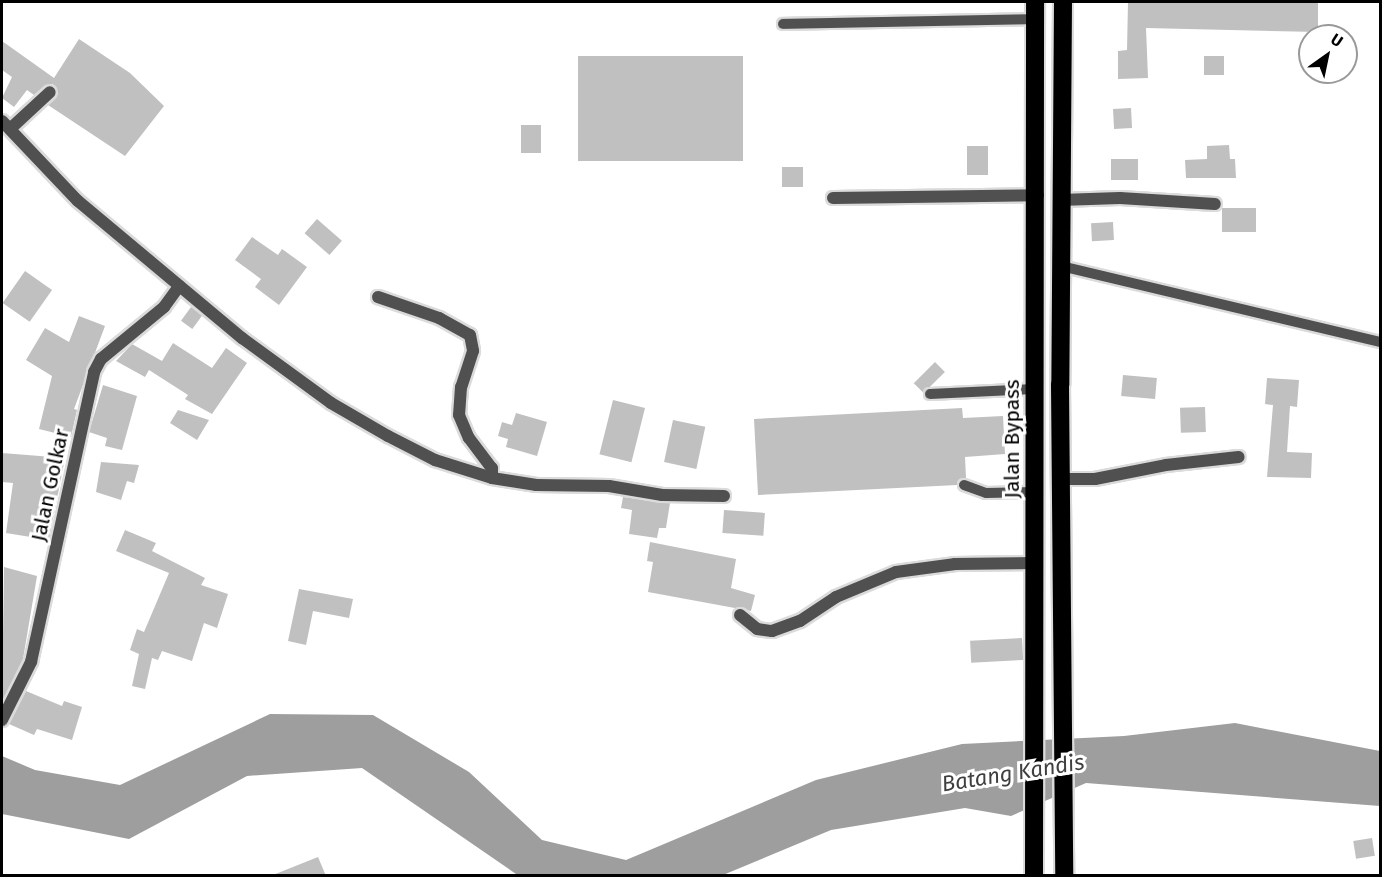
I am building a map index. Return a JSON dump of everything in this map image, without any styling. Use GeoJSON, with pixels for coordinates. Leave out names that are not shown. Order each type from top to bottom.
{"type":"FeatureCollection","features":[{"type":"Feature","properties":{"kind":"highway"},"geometry":{"type":"LineString","coordinates":[[1063,2],[1060,200],[1065,870]]}},
{"type":"Feature","properties":{"kind":"highway","name":"Jalan Bypass"},"geometry":{"type":"LineString","coordinates":[[1034,876],[1036,710],[1034,388],[1038,195],[1035,10]]}},
{"type":"Feature","properties":{"kind":"street"},"geometry":{"type":"LineString","coordinates":[[50,92],[6,125],[78,201],[179,286],[331,403],[435,460],[492,478],[536,485],[609,486],[662,495],[724,496]]}},
{"type":"Feature","properties":{"kind":"street"},"geometry":{"type":"LineString","coordinates":[[833,198],[1038,195]]}},
{"type":"Feature","properties":{"kind":"street"},"geometry":{"type":"LineString","coordinates":[[1060,200],[1120,198],[1215,204]]}},
{"type":"Feature","properties":{"kind":"street","name":"Jalan Golkar"},"geometry":{"type":"LineString","coordinates":[[2,720],[31,662],[94,372],[101,359],[164,307],[179,286]]}},
{"type":"Feature","properties":{"kind":"street"},"geometry":{"type":"LineString","coordinates":[[378,297],[439,318],[470,335],[473,351],[461,387],[459,415],[469,438],[492,468],[492,478]]}},
{"type":"Feature","properties":{"kind":"street"},"geometry":{"type":"LineString","coordinates":[[1063,479],[1095,479],[1166,465],[1239,457]]}},
{"type":"Feature","properties":{"kind":"street"},"geometry":{"type":"LineString","coordinates":[[740,615],[757,629],[772,631],[800,621],[836,597],[896,572],[955,564],[1035,563]]}},
{"type":"Feature","properties":{"kind":"lane"},"geometry":{"type":"LineString","coordinates":[[783,24],[1035,10]]}},
{"type":"Feature","properties":{"kind":"lane"},"geometry":{"type":"LineString","coordinates":[[1061,266],[1380,342]]}},
{"type":"Feature","properties":{"kind":"lane"},"geometry":{"type":"LineString","coordinates":[[930,393],[1034,388]]}},
{"type":"Feature","properties":{"kind":"lane"},"geometry":{"type":"LineString","coordinates":[[964,485],[986,493],[1035,492]]}},
{"type":"Feature","properties":{"kind":"water","name":"Batang Kandis"},"geometry":{"type":"Polygon","coordinates":[[[270,714],[373,715],[469,772],[542,840],[626,860],[816,780],[962,744],[1124,736],[1235,723],[1380,751],[1380,806],[1086,783],[1011,816],[965,808],[831,830],[723,875],[519,876],[362,768],[247,776],[129,839],[2,814],[2,756],[35,770],[120,785],[270,714]]]}},
{"type":"Feature","properties":{"kind":"building"},"geometry":{"type":"Polygon","coordinates":[[[1128,2],[1318,2],[1318,24],[1298,24],[1298,32],[1146,28],[1148,78],[1118,79],[1118,51],[1127,50],[1128,2]]]}},
{"type":"Feature","properties":{"kind":"building"},"geometry":{"type":"Polygon","coordinates":[[[79,39],[130,73],[164,106],[125,156],[48,105],[58,94],[53,84],[45,86],[34,95],[27,90],[14,107],[2,98],[12,77],[2,70],[2,41],[54,78],[79,39]]]}},
{"type":"Feature","properties":{"kind":"building"},"geometry":{"type":"Polygon","coordinates":[[[578,56],[743,56],[743,161],[578,161],[578,56]]]}},
{"type":"Feature","properties":{"kind":"building"},"geometry":{"type":"Polygon","coordinates":[[[1204,56],[1224,56],[1224,75],[1204,75],[1204,56]]]}},
{"type":"Feature","properties":{"kind":"building"},"geometry":{"type":"Polygon","coordinates":[[[1131,108],[1132,128],[1114,129],[1113,109],[1131,108]]]}},
{"type":"Feature","properties":{"kind":"building"},"geometry":{"type":"Polygon","coordinates":[[[521,125],[541,125],[541,153],[521,153],[521,125]]]}},
{"type":"Feature","properties":{"kind":"building"},"geometry":{"type":"Polygon","coordinates":[[[1229,145],[1230,159],[1235,159],[1236,178],[1186,178],[1185,160],[1207,159],[1207,146],[1229,145]]]}},
{"type":"Feature","properties":{"kind":"building"},"geometry":{"type":"Polygon","coordinates":[[[967,146],[988,146],[988,175],[967,175],[967,146]]]}},
{"type":"Feature","properties":{"kind":"building"},"geometry":{"type":"Polygon","coordinates":[[[1111,159],[1138,159],[1138,180],[1111,180],[1111,159]]]}},
{"type":"Feature","properties":{"kind":"building"},"geometry":{"type":"Polygon","coordinates":[[[782,167],[803,167],[803,187],[782,187],[782,167]]]}},
{"type":"Feature","properties":{"kind":"building"},"geometry":{"type":"Polygon","coordinates":[[[1222,208],[1256,208],[1256,232],[1222,232],[1222,208]]]}},
{"type":"Feature","properties":{"kind":"building"},"geometry":{"type":"Polygon","coordinates":[[[317,219],[342,241],[329,255],[305,233],[317,219]]]}},
{"type":"Feature","properties":{"kind":"building"},"geometry":{"type":"Polygon","coordinates":[[[1113,222],[1114,240],[1092,241],[1091,223],[1113,222]]]}},
{"type":"Feature","properties":{"kind":"building"},"geometry":{"type":"Polygon","coordinates":[[[252,237],[278,255],[282,249],[307,267],[279,305],[255,287],[261,279],[235,260],[252,237]]]}},
{"type":"Feature","properties":{"kind":"building"},"geometry":{"type":"Polygon","coordinates":[[[25,271],[52,290],[30,322],[3,303],[25,271]]]}},
{"type":"Feature","properties":{"kind":"building"},"geometry":{"type":"Polygon","coordinates":[[[191,307],[202,315],[192,329],[181,321],[191,307]]]}},
{"type":"Feature","properties":{"kind":"building"},"geometry":{"type":"Polygon","coordinates":[[[79,316],[105,326],[74,409],[77,410],[71,437],[39,429],[52,376],[26,360],[45,328],[69,342],[79,316]]]}},
{"type":"Feature","properties":{"kind":"building"},"geometry":{"type":"Polygon","coordinates":[[[173,343],[212,368],[226,348],[247,363],[212,414],[185,399],[188,395],[149,370],[145,377],[116,361],[132,344],[162,361],[173,343]]]}},
{"type":"Feature","properties":{"kind":"building"},"geometry":{"type":"Polygon","coordinates":[[[935,362],[945,372],[924,393],[914,383],[935,362]]]}},
{"type":"Feature","properties":{"kind":"building"},"geometry":{"type":"Polygon","coordinates":[[[1123,375],[1157,378],[1155,399],[1121,396],[1123,375]]]}},
{"type":"Feature","properties":{"kind":"building"},"geometry":{"type":"Polygon","coordinates":[[[1267,378],[1299,380],[1297,407],[1290,406],[1287,452],[1312,453],[1311,478],[1267,477],[1273,405],[1265,404],[1267,378]]]}},
{"type":"Feature","properties":{"kind":"building"},"geometry":{"type":"Polygon","coordinates":[[[103,385],[137,396],[122,450],[105,446],[107,438],[89,432],[103,385]]]}},
{"type":"Feature","properties":{"kind":"building"},"geometry":{"type":"Polygon","coordinates":[[[613,400],[645,408],[631,462],[599,454],[613,400]]]}},
{"type":"Feature","properties":{"kind":"building"},"geometry":{"type":"Polygon","coordinates":[[[1205,407],[1206,432],[1181,433],[1180,408],[1205,407]]]}},
{"type":"Feature","properties":{"kind":"building"},"geometry":{"type":"Polygon","coordinates":[[[962,408],[963,418],[1003,416],[1005,454],[965,457],[966,478],[957,485],[758,495],[754,419],[962,408]]]}},
{"type":"Feature","properties":{"kind":"building"},"geometry":{"type":"Polygon","coordinates":[[[178,410],[209,420],[197,440],[170,423],[178,410]]]}},
{"type":"Feature","properties":{"kind":"building"},"geometry":{"type":"Polygon","coordinates":[[[516,413],[547,422],[537,456],[506,447],[508,439],[498,436],[502,422],[512,425],[516,413]]]}},
{"type":"Feature","properties":{"kind":"building"},"geometry":{"type":"Polygon","coordinates":[[[673,420],[705,427],[696,469],[664,462],[673,420]]]}},
{"type":"Feature","properties":{"kind":"building"},"geometry":{"type":"Polygon","coordinates":[[[2,453],[65,458],[49,540],[6,533],[13,483],[2,482],[2,453]]]}},
{"type":"Feature","properties":{"kind":"building"},"geometry":{"type":"Polygon","coordinates":[[[101,462],[139,465],[134,483],[127,481],[121,500],[96,492],[101,462]]]}},
{"type":"Feature","properties":{"kind":"building"},"geometry":{"type":"Polygon","coordinates":[[[623,497],[670,503],[666,528],[659,528],[657,538],[629,534],[632,510],[621,508],[623,497]]]}},
{"type":"Feature","properties":{"kind":"building"},"geometry":{"type":"Polygon","coordinates":[[[724,510],[765,513],[763,536],[722,533],[724,510]]]}},
{"type":"Feature","properties":{"kind":"building"},"geometry":{"type":"Polygon","coordinates":[[[125,530],[156,543],[152,551],[205,578],[201,585],[228,594],[217,628],[204,623],[192,661],[162,651],[158,660],[152,658],[145,689],[132,686],[139,654],[130,650],[137,629],[144,632],[169,573],[116,551],[125,530]]]}},
{"type":"Feature","properties":{"kind":"building"},"geometry":{"type":"Polygon","coordinates":[[[650,542],[736,559],[731,588],[755,595],[751,611],[648,592],[653,562],[647,561],[650,542]]]}},
{"type":"Feature","properties":{"kind":"building"},"geometry":{"type":"Polygon","coordinates":[[[4,567],[37,576],[23,659],[2,703],[4,567]]]}},
{"type":"Feature","properties":{"kind":"building"},"geometry":{"type":"Polygon","coordinates":[[[299,589],[353,599],[349,618],[313,611],[306,645],[288,641],[299,589]]]}},
{"type":"Feature","properties":{"kind":"building"},"geometry":{"type":"Polygon","coordinates":[[[1022,638],[1023,660],[971,663],[970,641],[1022,638]]]}},
{"type":"Feature","properties":{"kind":"building"},"geometry":{"type":"Polygon","coordinates":[[[26,691],[62,706],[64,701],[82,707],[72,740],[37,729],[34,735],[9,724],[26,691]]]}},
{"type":"Feature","properties":{"kind":"building"},"geometry":{"type":"Polygon","coordinates":[[[1372,838],[1375,856],[1356,859],[1353,841],[1372,838]]]}},
{"type":"Feature","properties":{"kind":"building"},"geometry":{"type":"Polygon","coordinates":[[[318,857],[326,876],[273,876],[273,875],[318,857]]]}}]}
